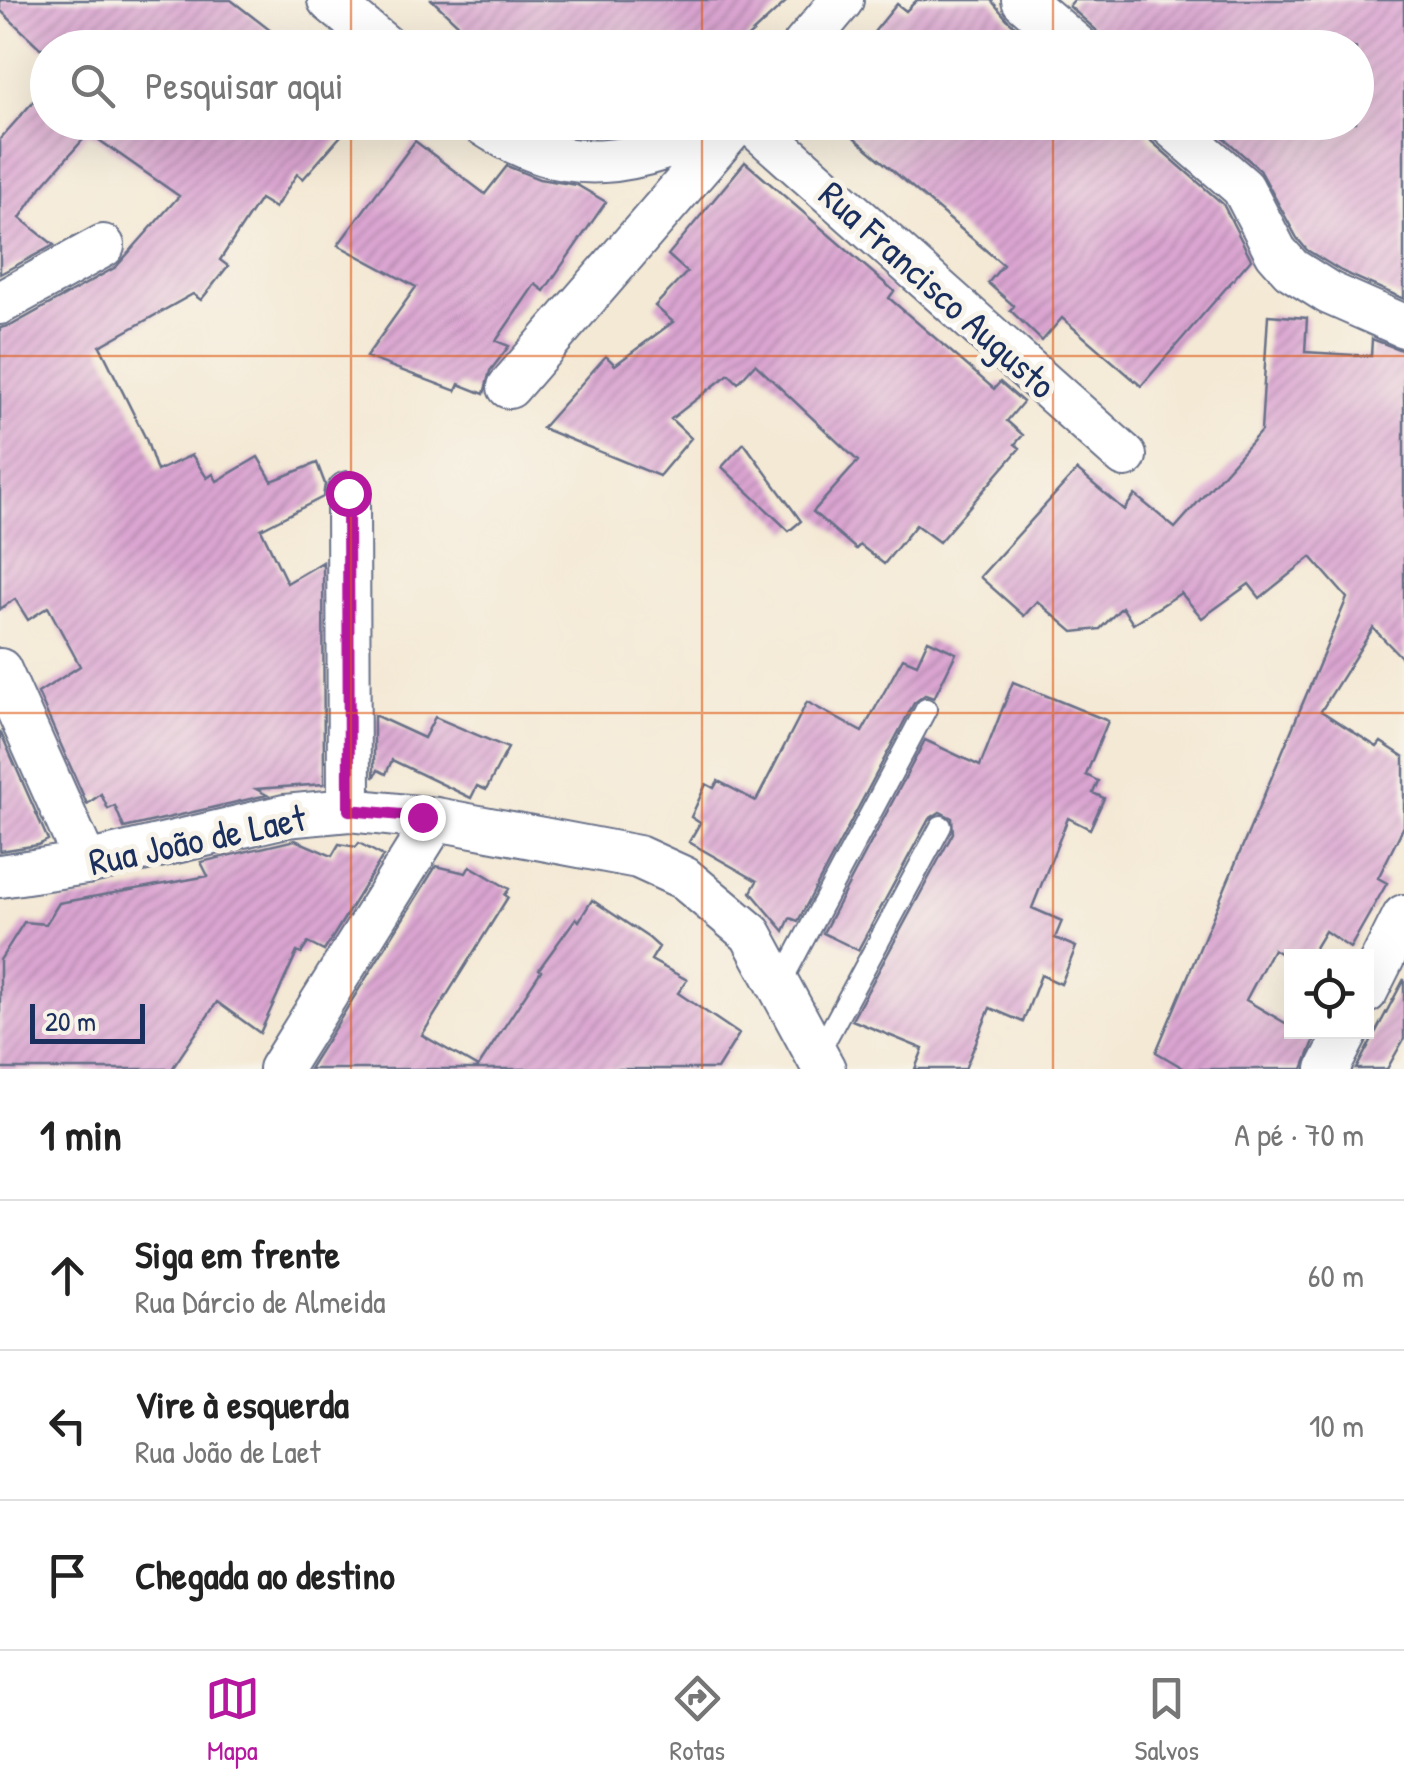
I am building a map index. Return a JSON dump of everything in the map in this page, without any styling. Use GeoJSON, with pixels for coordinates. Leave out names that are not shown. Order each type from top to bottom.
{"type":"FeatureCollection","features":[{"type":"Feature","properties":{"kind":"street"},"geometry":{"type":"LineString","coordinates":[[328,0],[365,30]]}},
{"type":"Feature","properties":{"kind":"street"},"geometry":{"type":"LineString","coordinates":[[817,30],[842,0]]}},
{"type":"Feature","properties":{"kind":"street"},"geometry":{"type":"LineString","coordinates":[[1023,0],[1058,30]]}},
{"type":"Feature","properties":{"kind":"street"},"geometry":{"type":"LineString","coordinates":[[512,140],[536,154],[574,162],[618,161],[689,140]]}},
{"type":"Feature","properties":{"kind":"street"},"geometry":{"type":"LineString","coordinates":[[509,387],[722,140]]}},
{"type":"Feature","properties":{"kind":"street","name":"Rua Francisco Augusto"},"geometry":{"type":"LineString","coordinates":[[770,140],[1125,456]]}},
{"type":"Feature","properties":{"kind":"street"},"geometry":{"type":"LineString","coordinates":[[1187,140],[1243,188],[1276,252],[1291,269],[1329,293],[1404,326]]}},
{"type":"Feature","properties":{"kind":"street"},"geometry":{"type":"LineString","coordinates":[[0,303],[103,246]]}},
{"type":"Feature","properties":{"kind":"street"},"geometry":{"type":"LineString","coordinates":[[348,493],[349,810]]}},
{"type":"Feature","properties":{"kind":"street"},"geometry":{"type":"LineString","coordinates":[[0,670],[86,863]]}},
{"type":"Feature","properties":{"kind":"street","name":"Rua João de Laet"},"geometry":{"type":"LineString","coordinates":[[0,876],[86,863],[285,816],[349,810],[436,819],[638,857],[684,878],[751,934],[821,1063]]}},
{"type":"Feature","properties":{"kind":"street"},"geometry":{"type":"LineString","coordinates":[[280,1069],[436,819]]}},
{"type":"Feature","properties":{"kind":"street"},"geometry":{"type":"LineString","coordinates":[[1374,976],[1404,916]]}},
{"type":"Feature","properties":{"kind":"street"},"geometry":{"type":"LineString","coordinates":[[1328,1069],[1343,1039]]}},
{"type":"Feature","properties":{"kind":"lane"},"geometry":{"type":"LineString","coordinates":[[780,984],[926,709]]}},
{"type":"Feature","properties":{"kind":"lane"},"geometry":{"type":"LineString","coordinates":[[821,1063],[941,826]]}},
{"type":"Feature","properties":{"kind":"building"},"geometry":{"type":"Polygon","coordinates":[[[0,0],[231,0],[270,30],[30,30],[30,38],[0,10],[0,0]]]}},
{"type":"Feature","properties":{"kind":"building"},"geometry":{"type":"Polygon","coordinates":[[[432,0],[788,0],[756,30],[464,30],[432,0]]]}},
{"type":"Feature","properties":{"kind":"building"},"geometry":{"type":"Polygon","coordinates":[[[917,0],[991,0],[1020,30],[876,30],[897,4],[906,11],[917,0]]]}},
{"type":"Feature","properties":{"kind":"building"},"geometry":{"type":"Polygon","coordinates":[[[1074,0],[1404,0],[1404,299],[1341,271],[1307,250],[1260,170],[1226,140],[1374,140],[1374,30],[1096,30],[1069,6],[1074,0]]]}},
{"type":"Feature","properties":{"kind":"building"},"geometry":{"type":"Polygon","coordinates":[[[30,105],[30,140],[83,140],[41,187],[20,218],[54,245],[0,274],[0,139],[30,105]]]}},
{"type":"Feature","properties":{"kind":"building"},"geometry":{"type":"Polygon","coordinates":[[[99,140],[337,140],[303,179],[297,174],[275,208],[260,199],[220,260],[228,266],[201,300],[193,294],[100,346],[146,439],[157,471],[192,455],[207,478],[213,474],[217,481],[258,457],[272,481],[317,463],[325,484],[323,497],[261,529],[287,583],[323,562],[324,784],[256,789],[267,795],[124,828],[115,806],[108,809],[101,794],[87,804],[38,693],[80,666],[48,607],[28,620],[15,599],[0,609],[0,328],[116,267],[179,196],[99,140]]]}},
{"type":"Feature","properties":{"kind":"building"},"geometry":{"type":"Polygon","coordinates":[[[857,140],[1151,140],[1223,204],[1251,259],[1141,386],[1062,318],[1042,341],[1010,310],[1014,306],[988,283],[1003,265],[857,140]]]}},
{"type":"Feature","properties":{"kind":"building"},"geometry":{"type":"Polygon","coordinates":[[[415,141],[485,194],[507,166],[539,179],[577,185],[606,202],[544,291],[535,284],[496,341],[509,346],[490,371],[484,394],[459,384],[456,391],[366,357],[416,287],[338,245],[415,141]]]}},
{"type":"Feature","properties":{"kind":"building"},"geometry":{"type":"Polygon","coordinates":[[[745,162],[894,291],[889,298],[994,389],[1000,382],[1023,402],[1007,421],[1023,435],[1015,444],[1020,448],[939,542],[916,525],[884,564],[860,545],[856,549],[813,512],[858,461],[755,364],[738,383],[729,374],[671,419],[691,438],[659,476],[542,428],[606,356],[615,365],[673,322],[655,306],[687,272],[668,255],[745,162]]]}},
{"type":"Feature","properties":{"kind":"building"},"geometry":{"type":"Polygon","coordinates":[[[1268,315],[1307,318],[1305,352],[1371,356],[1372,339],[1404,351],[1404,660],[1373,628],[1321,711],[1377,747],[1381,742],[1404,757],[1404,826],[1378,878],[1387,883],[1350,948],[1325,931],[1314,949],[1284,949],[1284,955],[1273,949],[1246,1000],[1284,1022],[1284,1039],[1314,1041],[1303,1069],[1185,1069],[1156,1052],[1347,598],[1311,557],[1260,598],[1249,584],[1202,618],[1181,593],[1133,624],[1122,607],[1100,629],[1073,632],[1037,601],[1024,616],[980,577],[1077,470],[1124,510],[1135,495],[1175,528],[1261,431],[1268,315]]]}},
{"type":"Feature","properties":{"kind":"building"},"geometry":{"type":"Polygon","coordinates":[[[744,443],[801,521],[789,531],[722,467],[744,443]]]}},
{"type":"Feature","properties":{"kind":"building"},"geometry":{"type":"Polygon","coordinates":[[[928,640],[956,653],[934,698],[925,695],[914,703],[798,921],[790,918],[784,931],[751,892],[757,881],[689,842],[700,823],[691,817],[706,784],[714,788],[718,781],[756,801],[807,702],[862,732],[903,658],[917,664],[928,640]]]}},
{"type":"Feature","properties":{"kind":"building"},"geometry":{"type":"Polygon","coordinates":[[[1013,682],[1108,721],[1086,775],[1098,781],[1093,793],[1104,798],[1090,829],[1068,818],[1032,908],[1062,921],[1055,938],[1076,947],[1061,984],[1041,975],[1023,1022],[990,1008],[965,1069],[915,1069],[923,1049],[852,1020],[953,833],[952,818],[940,812],[929,819],[858,950],[823,933],[925,740],[980,766],[1013,682]]]}},
{"type":"Feature","properties":{"kind":"building"},"geometry":{"type":"Polygon","coordinates":[[[374,715],[424,738],[435,717],[508,748],[486,790],[477,786],[471,798],[392,760],[386,774],[378,770],[374,778],[374,715]]]}},
{"type":"Feature","properties":{"kind":"building"},"geometry":{"type":"Polygon","coordinates":[[[0,731],[48,840],[38,845],[0,851],[0,731]]]}},
{"type":"Feature","properties":{"kind":"building"},"geometry":{"type":"Polygon","coordinates":[[[295,840],[332,856],[339,844],[356,847],[359,843],[383,856],[324,951],[308,943],[301,954],[297,952],[260,1033],[217,1002],[172,1069],[0,1069],[0,960],[24,922],[46,924],[59,903],[208,876],[201,862],[295,840]]]}},
{"type":"Feature","properties":{"kind":"building"},"geometry":{"type":"Polygon","coordinates":[[[436,866],[466,873],[470,866],[509,889],[505,895],[508,897],[422,1035],[478,1067],[539,969],[592,900],[659,947],[651,960],[687,980],[678,993],[739,1034],[717,1069],[309,1069],[436,866]]]}},
{"type":"Feature","properties":{"kind":"building"},"geometry":{"type":"Polygon","coordinates":[[[1404,979],[1404,1039],[1387,1069],[1356,1069],[1404,979]]]}},
{"type":"Feature","properties":{"kind":"route"},"geometry":{"type":"LineString","coordinates":[[348,493],[349,810],[422,817]]}}]}
